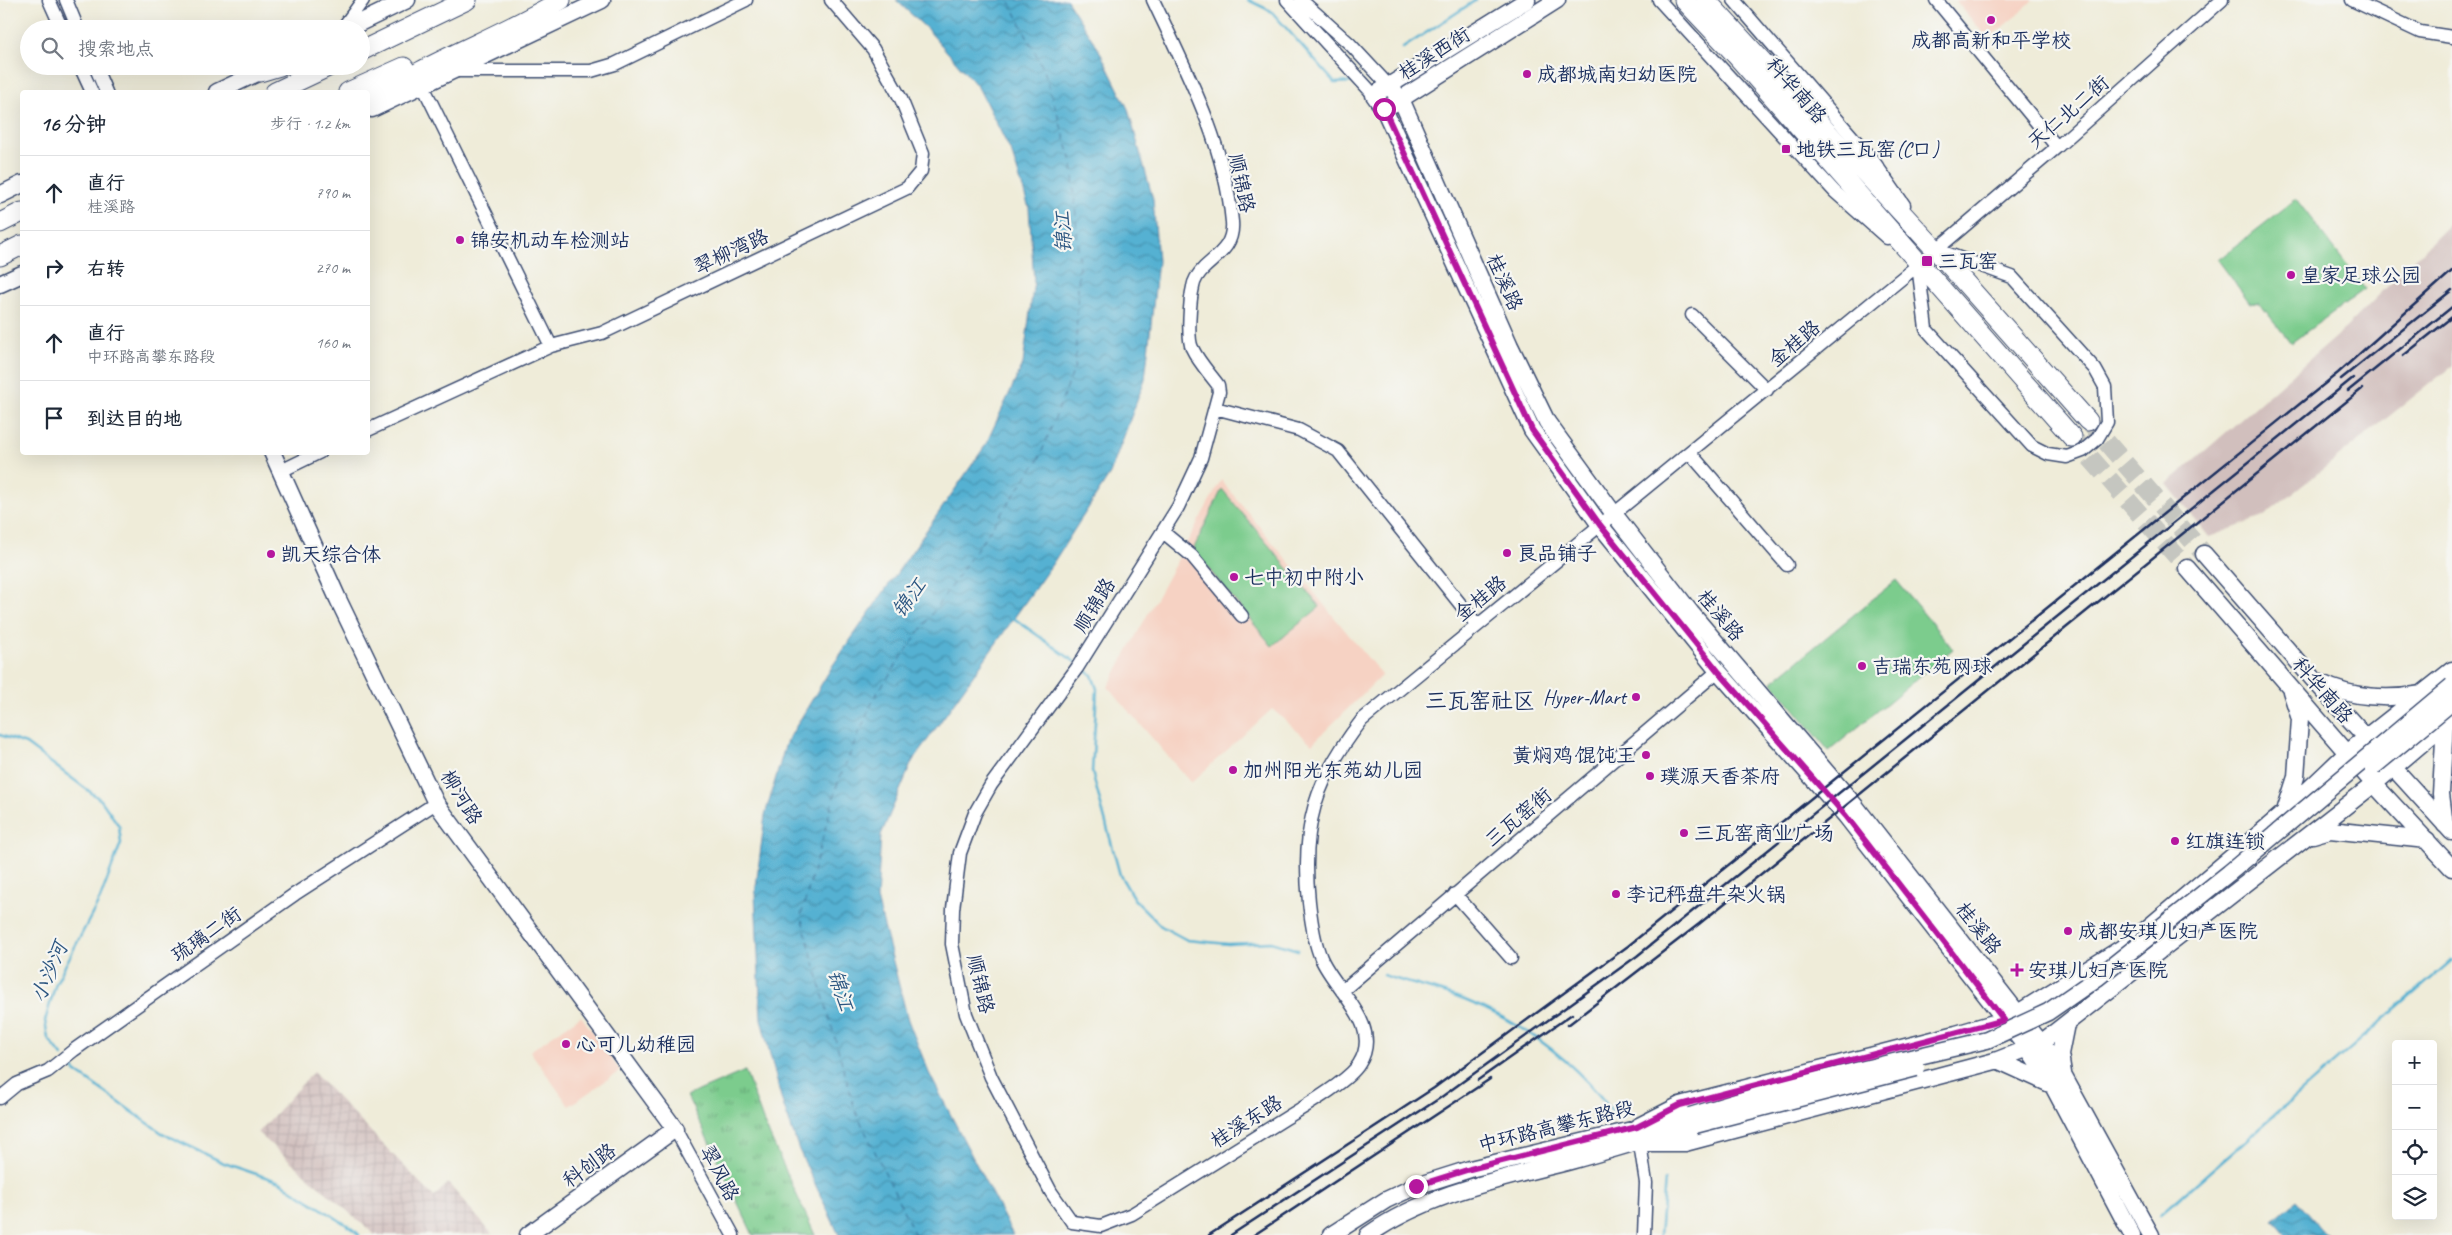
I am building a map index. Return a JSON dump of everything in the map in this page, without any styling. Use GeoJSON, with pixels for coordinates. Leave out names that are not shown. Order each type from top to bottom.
{"type":"FeatureCollection","features":[{"type":"Feature","properties":{"kind":"highway"},"geometry":{"type":"LineString","coordinates":[[370,34],[443,0]]}},
{"type":"Feature","properties":{"kind":"highway"},"geometry":{"type":"LineString","coordinates":[[370,47],[467,0]]}},
{"type":"Feature","properties":{"kind":"highway"},"geometry":{"type":"LineString","coordinates":[[352,90],[546,0]]}},
{"type":"Feature","properties":{"kind":"highway"},"geometry":{"type":"LineString","coordinates":[[370,102],[392,86],[534,17],[561,0]]}},
{"type":"Feature","properties":{"kind":"highway","name":"科华南路"},"geometry":{"type":"LineString","coordinates":[[1684,0],[1728,47],[1918,265],[2072,437]]}},
{"type":"Feature","properties":{"kind":"highway","name":"科华南路"},"geometry":{"type":"LineString","coordinates":[[1706,0],[1936,250],[2088,421]]}},
{"type":"Feature","properties":{"kind":"highway"},"geometry":{"type":"LineString","coordinates":[[279,90],[311,75]]}},
{"type":"Feature","properties":{"kind":"highway"},"geometry":{"type":"LineString","coordinates":[[0,223],[20,213]]}},
{"type":"Feature","properties":{"kind":"highway"},"geometry":{"type":"LineString","coordinates":[[0,256],[20,246]]}},
{"type":"Feature","properties":{"kind":"main road"},"geometry":{"type":"LineString","coordinates":[[366,20],[407,0]]}},
{"type":"Feature","properties":{"kind":"main road"},"geometry":{"type":"LineString","coordinates":[[370,110],[602,0]]}},
{"type":"Feature","properties":{"kind":"main road","name":"桂溪西街"},"geometry":{"type":"LineString","coordinates":[[1374,95],[1527,0]]}},
{"type":"Feature","properties":{"kind":"main road","name":"桂溪西街"},"geometry":{"type":"LineString","coordinates":[[1384,109],[1557,0]]}},
{"type":"Feature","properties":{"kind":"main road"},"geometry":{"type":"LineString","coordinates":[[221,90],[253,75]]}},
{"type":"Feature","properties":{"kind":"main road","name":"桂溪路"},"geometry":{"type":"LineString","coordinates":[[1390,86],[1401,99],[1510,346],[1547,422],[1614,514],[1691,613],[1856,807],[2025,1019],[2034,1045],[2058,1080],[2151,1235]]}},
{"type":"Feature","properties":{"kind":"main road","name":"桂溪路"},"geometry":{"type":"LineString","coordinates":[[1374,95],[1384,109],[1532,430],[1600,525],[1718,671],[2025,1019]]}},
{"type":"Feature","properties":{"kind":"main road"},"geometry":{"type":"LineString","coordinates":[[0,195],[20,185]]}},
{"type":"Feature","properties":{"kind":"main road"},"geometry":{"type":"LineString","coordinates":[[0,284],[20,275]]}},
{"type":"Feature","properties":{"kind":"main road","name":"柳河路"},"geometry":{"type":"LineString","coordinates":[[273,455],[338,599],[436,803],[675,1129]]}},
{"type":"Feature","properties":{"kind":"main road","name":"科华南路"},"geometry":{"type":"LineString","coordinates":[[2204,554],[2448,829]]}},
{"type":"Feature","properties":{"kind":"main road","name":"科华南路"},"geometry":{"type":"LineString","coordinates":[[2187,568],[2374,784],[2452,868]]}},
{"type":"Feature","properties":{"kind":"main road"},"geometry":{"type":"LineString","coordinates":[[2025,1019],[2130,942],[2285,812],[2348,753],[2452,670]]}},
{"type":"Feature","properties":{"kind":"main road"},"geometry":{"type":"LineString","coordinates":[[2313,679],[2340,692],[2399,698],[2424,694]]}},
{"type":"Feature","properties":{"kind":"main road"},"geometry":{"type":"LineString","coordinates":[[2285,812],[2296,777],[2300,719],[2289,684]]}},
{"type":"Feature","properties":{"kind":"main road"},"geometry":{"type":"LineString","coordinates":[[2025,1019],[2098,978],[2222,880],[2452,686]]}},
{"type":"Feature","properties":{"kind":"main road"},"geometry":{"type":"LineString","coordinates":[[1639,1135],[1680,1105],[2025,1019],[2104,987],[2452,702]]}},
{"type":"Feature","properties":{"kind":"main road"},"geometry":{"type":"LineString","coordinates":[[1639,1135],[1685,1143],[1997,1060],[2034,1045],[2066,1024],[2374,784],[2448,721]]}},
{"type":"Feature","properties":{"kind":"main road"},"geometry":{"type":"LineString","coordinates":[[2448,721],[2441,794],[2448,829]]}},
{"type":"Feature","properties":{"kind":"main road"},"geometry":{"type":"LineString","coordinates":[[2306,837],[2330,830],[2427,840]]}},
{"type":"Feature","properties":{"kind":"main road","name":"中环路高攀东路段"},"geometry":{"type":"LineString","coordinates":[[1368,1235],[1395,1216],[1417,1206],[1477,1185],[1639,1135],[1693,1121],[1780,1089],[1987,1040],[2025,1019]]}},
{"type":"Feature","properties":{"kind":"main road"},"geometry":{"type":"LineString","coordinates":[[1997,1060],[2058,1080],[2060,1054],[2066,1024]]}},
{"type":"Feature","properties":{"kind":"main road","name":"桂溪路"},"geometry":{"type":"LineString","coordinates":[[2058,1080],[2129,1234]]}},
{"type":"Feature","properties":{"kind":"main road","name":"科创路"},"geometry":{"type":"LineString","coordinates":[[528,1235],[675,1129]]}},
{"type":"Feature","properties":{"kind":"main road","name":"中环路高攀东路段"},"geometry":{"type":"LineString","coordinates":[[1331,1235],[1386,1200],[1416,1186],[1470,1169],[1639,1135]]}},
{"type":"Feature","properties":{"kind":"street"},"geometry":{"type":"LineString","coordinates":[[49,0],[58,20]]}},
{"type":"Feature","properties":{"kind":"street"},"geometry":{"type":"LineString","coordinates":[[66,0],[74,20]]}},
{"type":"Feature","properties":{"kind":"street"},"geometry":{"type":"LineString","coordinates":[[349,20],[363,0]]}},
{"type":"Feature","properties":{"kind":"street"},"geometry":{"type":"LineString","coordinates":[[450,71],[500,69],[591,71],[615,64],[746,0]]}},
{"type":"Feature","properties":{"kind":"street","name":"翠柳湾路"},"geometry":{"type":"LineString","coordinates":[[370,429],[551,346],[602,333],[907,188],[921,172],[922,153],[901,99],[873,49],[831,0]]}},
{"type":"Feature","properties":{"kind":"street","name":"顺锦路"},"geometry":{"type":"LineString","coordinates":[[1072,1222],[1050,1192],[996,1086],[966,1014],[952,944],[952,909],[960,853],[975,813],[991,785],[1080,664],[1178,508],[1201,458],[1219,392],[1218,385],[1190,346],[1193,287],[1204,269],[1224,251],[1232,232],[1232,221],[1222,166],[1193,85],[1153,0]]}},
{"type":"Feature","properties":{"kind":"street","name":"桂溪路"},"geometry":{"type":"LineString","coordinates":[[1287,0],[1374,95]]}},
{"type":"Feature","properties":{"kind":"street","name":"桂溪路"},"geometry":{"type":"LineString","coordinates":[[1302,0],[1350,44],[1390,86]]}},
{"type":"Feature","properties":{"kind":"street"},"geometry":{"type":"LineString","coordinates":[[1659,0],[1835,192],[1918,265],[1926,329],[2032,446],[2048,454],[2067,457],[2084,451],[2097,439],[2107,422],[2105,387],[2094,369],[2012,277],[1936,250],[1874,162],[1734,0]]}},
{"type":"Feature","properties":{"kind":"street"},"geometry":{"type":"LineString","coordinates":[[1936,0],[2057,147]]}},
{"type":"Feature","properties":{"kind":"street","name":"天仁北二街"},"geometry":{"type":"LineString","coordinates":[[1936,250],[2057,147],[2222,0]]}},
{"type":"Feature","properties":{"kind":"street"},"geometry":{"type":"LineString","coordinates":[[2352,0],[2420,32],[2452,37]]}},
{"type":"Feature","properties":{"kind":"street"},"geometry":{"type":"LineString","coordinates":[[1747,14],[1770,69]]}},
{"type":"Feature","properties":{"kind":"street"},"geometry":{"type":"LineString","coordinates":[[1694,39],[1728,47]]}},
{"type":"Feature","properties":{"kind":"street"},"geometry":{"type":"LineString","coordinates":[[84,75],[91,90]]}},
{"type":"Feature","properties":{"kind":"street"},"geometry":{"type":"LineString","coordinates":[[99,75],[105,90]]}},
{"type":"Feature","properties":{"kind":"street"},"geometry":{"type":"LineString","coordinates":[[422,84],[551,346]]}},
{"type":"Feature","properties":{"kind":"street","name":"金桂路"},"geometry":{"type":"LineString","coordinates":[[1342,991],[1321,958],[1310,914],[1306,876],[1309,823],[1328,770],[1342,746],[1362,720],[1918,265]]}},
{"type":"Feature","properties":{"kind":"street"},"geometry":{"type":"LineString","coordinates":[[1692,315],[1767,390]]}},
{"type":"Feature","properties":{"kind":"street"},"geometry":{"type":"LineString","coordinates":[[1215,408],[1299,430],[1338,451],[1477,624]]}},
{"type":"Feature","properties":{"kind":"street"},"geometry":{"type":"LineString","coordinates":[[1690,453],[1787,565]]}},
{"type":"Feature","properties":{"kind":"street"},"geometry":{"type":"LineString","coordinates":[[281,471],[314,455]]}},
{"type":"Feature","properties":{"kind":"street"},"geometry":{"type":"LineString","coordinates":[[1163,532],[1192,556],[1242,616]]}},
{"type":"Feature","properties":{"kind":"street","name":"三瓦窑街"},"geometry":{"type":"LineString","coordinates":[[1342,991],[1718,671]]}},
{"type":"Feature","properties":{"kind":"street","name":"琉璃二街"},"geometry":{"type":"LineString","coordinates":[[0,1098],[17,1084],[48,1071],[74,1050],[295,894],[436,803]]}},
{"type":"Feature","properties":{"kind":"street"},"geometry":{"type":"LineString","coordinates":[[1456,894],[1512,958]]}},
{"type":"Feature","properties":{"kind":"street","name":"桂溪东路"},"geometry":{"type":"LineString","coordinates":[[1072,1222],[1101,1226],[1132,1214],[1326,1092],[1359,1065],[1368,1044],[1360,1016],[1342,991]]}},
{"type":"Feature","properties":{"kind":"street","name":"翠风路"},"geometry":{"type":"LineString","coordinates":[[675,1129],[733,1235]]}},
{"type":"Feature","properties":{"kind":"street"},"geometry":{"type":"LineString","coordinates":[[1639,1135],[1646,1183],[1644,1235]]}},
{"type":"Feature","properties":{"kind":"shaded area","name":"成都高新和平学校"},"geometry":{"type":"Polygon","coordinates":[[[1955,0],[2035,0],[1988,39],[1955,0]]]}},
{"type":"Feature","properties":{"kind":"shaded area"},"geometry":{"type":"Polygon","coordinates":[[[2452,222],[2452,366],[2263,517],[2209,537],[2167,484],[2349,325],[2452,222]]]}},
{"type":"Feature","properties":{"kind":"shaded area","name":"七中初中附小"},"geometry":{"type":"Polygon","coordinates":[[[1221,480],[1382,675],[1312,744],[1272,709],[1191,783],[1108,687],[1221,480]]]}},
{"type":"Feature","properties":{"kind":"shaded area"},"geometry":{"type":"Polygon","coordinates":[[[581,1016],[620,1071],[569,1106],[530,1051],[581,1016]]]}},
{"type":"Feature","properties":{"kind":"shaded area"},"geometry":{"type":"Polygon","coordinates":[[[313,1072],[434,1197],[448,1183],[492,1234],[375,1235],[258,1133],[313,1072]]]}},
{"type":"Feature","properties":{"kind":"green space","name":"皇家足球公园"},"geometry":{"type":"Polygon","coordinates":[[[2296,199],[2365,289],[2291,343],[2260,304],[2250,303],[2218,260],[2296,199]]]}},
{"type":"Feature","properties":{"kind":"green space"},"geometry":{"type":"Polygon","coordinates":[[[1222,489],[1320,607],[1272,646],[1193,550],[1222,489]]]}},
{"type":"Feature","properties":{"kind":"green space","name":"吉瑞东苑网球"},"geometry":{"type":"Polygon","coordinates":[[[1896,580],[1953,649],[1829,751],[1772,682],[1896,580]]]}},
{"type":"Feature","properties":{"kind":"green space"},"geometry":{"type":"Polygon","coordinates":[[[745,1071],[764,1123],[815,1235],[753,1235],[687,1096],[745,1071]]]}},
{"type":"Feature","properties":{"kind":"water","name":"锦江"},"geometry":{"type":"Polygon","coordinates":[[[896,0],[1067,0],[1099,50],[1128,109],[1153,199],[1158,261],[1145,379],[1110,474],[1053,563],[912,762],[881,835],[877,899],[908,1020],[929,1073],[1013,1235],[839,1235],[799,1150],[782,1101],[761,1019],[755,894],[765,815],[786,743],[833,665],[985,446],[1023,364],[1034,281],[1029,208],[1012,154],[978,87],[928,30],[896,0]]]}},
{"type":"Feature","properties":{"kind":"water"},"geometry":{"type":"Polygon","coordinates":[[[2296,1200],[2327,1235],[2286,1235],[2273,1220],[2296,1200]]]}},
{"type":"Feature","properties":{"kind":"waterway"},"geometry":{"type":"LineString","coordinates":[[1248,0],[1271,11],[1335,83],[1352,82]]}},
{"type":"Feature","properties":{"kind":"waterway"},"geometry":{"type":"LineString","coordinates":[[1403,48],[1476,0]]}},
{"type":"Feature","properties":{"kind":"waterway"},"geometry":{"type":"LineString","coordinates":[[1012,617],[1075,662]]}},
{"type":"Feature","properties":{"kind":"waterway"},"geometry":{"type":"LineString","coordinates":[[1081,667],[1092,675],[1097,689],[1092,772],[1120,875],[1134,899],[1161,926],[1187,940],[1228,944],[1271,942],[1298,950]]}},
{"type":"Feature","properties":{"kind":"waterway","name":"小沙河"},"geometry":{"type":"LineString","coordinates":[[0,735],[26,744],[101,800],[119,826],[121,843],[100,899],[56,983],[45,1021],[48,1038],[62,1056]]}},
{"type":"Feature","properties":{"kind":"waterway"},"geometry":{"type":"LineString","coordinates":[[2160,1215],[2452,960]]}},
{"type":"Feature","properties":{"kind":"waterway"},"geometry":{"type":"LineString","coordinates":[[1383,975],[1457,997],[1509,1021],[1565,1060],[1612,1111]]}},
{"type":"Feature","properties":{"kind":"waterway","name":"小沙河"},"geometry":{"type":"LineString","coordinates":[[68,1062],[75,1071],[162,1133],[224,1163],[280,1182],[353,1229],[359,1235]]}},
{"type":"Feature","properties":{"kind":"waterway"},"geometry":{"type":"LineString","coordinates":[[1660,1235],[1665,1180]]}},
{"type":"Feature","properties":{"kind":"ferry route"},"geometry":{"type":"LineString","coordinates":[[915,1235],[855,1110],[801,916],[838,782],[875,696],[1039,459],[1075,367],[1079,261],[1072,162],[1044,70],[1009,0]]}},
{"type":"Feature","properties":{"kind":"tunnel"},"geometry":{"type":"LineString","coordinates":[[2088,421],[2204,554]]}},
{"type":"Feature","properties":{"kind":"tunnel"},"geometry":{"type":"LineString","coordinates":[[2072,437],[2187,568]]}},
{"type":"Feature","properties":{"kind":"railway"},"geometry":{"type":"LineString","coordinates":[[1209,1235],[1434,1088],[1628,946],[2338,373],[2452,271]]}},
{"type":"Feature","properties":{"kind":"railway"},"geometry":{"type":"LineString","coordinates":[[2341,379],[2452,290]]}},
{"type":"Feature","properties":{"kind":"railway"},"geometry":{"type":"LineString","coordinates":[[2348,391],[2452,307]]}},
{"type":"Feature","properties":{"kind":"railway"},"geometry":{"type":"LineString","coordinates":[[2403,356],[2452,317]]}},
{"type":"Feature","properties":{"kind":"railway"},"geometry":{"type":"LineString","coordinates":[[1231,1235],[1440,1098],[1637,956],[2353,378]]}},
{"type":"Feature","properties":{"kind":"railway"},"geometry":{"type":"LineString","coordinates":[[1568,1025],[1699,924],[2362,389]]}},
{"type":"Feature","properties":{"kind":"railway"},"geometry":{"type":"LineString","coordinates":[[1478,1080],[1572,1014]]}},
{"type":"Feature","properties":{"kind":"railway"},"geometry":{"type":"LineString","coordinates":[[1254,1235],[1490,1079]]}},
{"type":"Feature","properties":{"kind":"place","name":"成都高新和平学校"},"geometry":{"type":"Point","coordinates":[1991,20]}},
{"type":"Feature","properties":{"kind":"place","name":"成都城南妇幼医院"},"geometry":{"type":"Point","coordinates":[1527,74]}},
{"type":"Feature","properties":{"kind":"place","name":"地铁三瓦窑(C口)"},"geometry":{"type":"Point","coordinates":[1786,149]}},
{"type":"Feature","properties":{"kind":"place","name":"锦安机动车检测站"},"geometry":{"type":"Point","coordinates":[460,240]}},
{"type":"Feature","properties":{"kind":"place","name":"三瓦窑"},"geometry":{"type":"Point","coordinates":[1927,261]}},
{"type":"Feature","properties":{"kind":"place","name":"皇家足球公园"},"geometry":{"type":"Point","coordinates":[2291,275]}},
{"type":"Feature","properties":{"kind":"place","name":"良品铺子"},"geometry":{"type":"Point","coordinates":[1507,553]}},
{"type":"Feature","properties":{"kind":"place","name":"凯天综合体"},"geometry":{"type":"Point","coordinates":[271,554]}},
{"type":"Feature","properties":{"kind":"place","name":"七中初中附小"},"geometry":{"type":"Point","coordinates":[1234,577]}},
{"type":"Feature","properties":{"kind":"place","name":"吉瑞东苑网球"},"geometry":{"type":"Point","coordinates":[1862,666]}},
{"type":"Feature","properties":{"kind":"place","name":"Hyper-Mart"},"geometry":{"type":"Point","coordinates":[1636,697]}},
{"type":"Feature","properties":{"kind":"place","name":"黄焖鸡·馄饨王"},"geometry":{"type":"Point","coordinates":[1646,755]}},
{"type":"Feature","properties":{"kind":"place","name":"加州阳光东苑幼儿园"},"geometry":{"type":"Point","coordinates":[1233,770]}},
{"type":"Feature","properties":{"kind":"place","name":"璞源天香茶府"},"geometry":{"type":"Point","coordinates":[1650,776]}},
{"type":"Feature","properties":{"kind":"place","name":"三瓦窑商业广场"},"geometry":{"type":"Point","coordinates":[1684,833]}},
{"type":"Feature","properties":{"kind":"place","name":"红旗连锁"},"geometry":{"type":"Point","coordinates":[2175,841]}},
{"type":"Feature","properties":{"kind":"place","name":"李记秤盘牛杂火锅"},"geometry":{"type":"Point","coordinates":[1616,894]}},
{"type":"Feature","properties":{"kind":"place","name":"成都安琪儿妇产医院"},"geometry":{"type":"Point","coordinates":[2068,931]}},
{"type":"Feature","properties":{"kind":"place","name":"安琪儿妇产医院"},"geometry":{"type":"Point","coordinates":[2017,970]}},
{"type":"Feature","properties":{"kind":"place","name":"心可儿幼稚园"},"geometry":{"type":"Point","coordinates":[566,1044]}},
{"type":"Feature","properties":{"kind":"district","name":"三瓦窑社区"},"geometry":{"type":"Point","coordinates":[1480,700]}},
{"type":"Feature","properties":{"kind":"route"},"geometry":{"type":"LineString","coordinates":[[1384,109],[1532,430],[1600,525],[1718,671],[1846,816],[2004,1020],[1680,1105],[1637,1127],[1470,1169],[1416,1186]]}}]}
